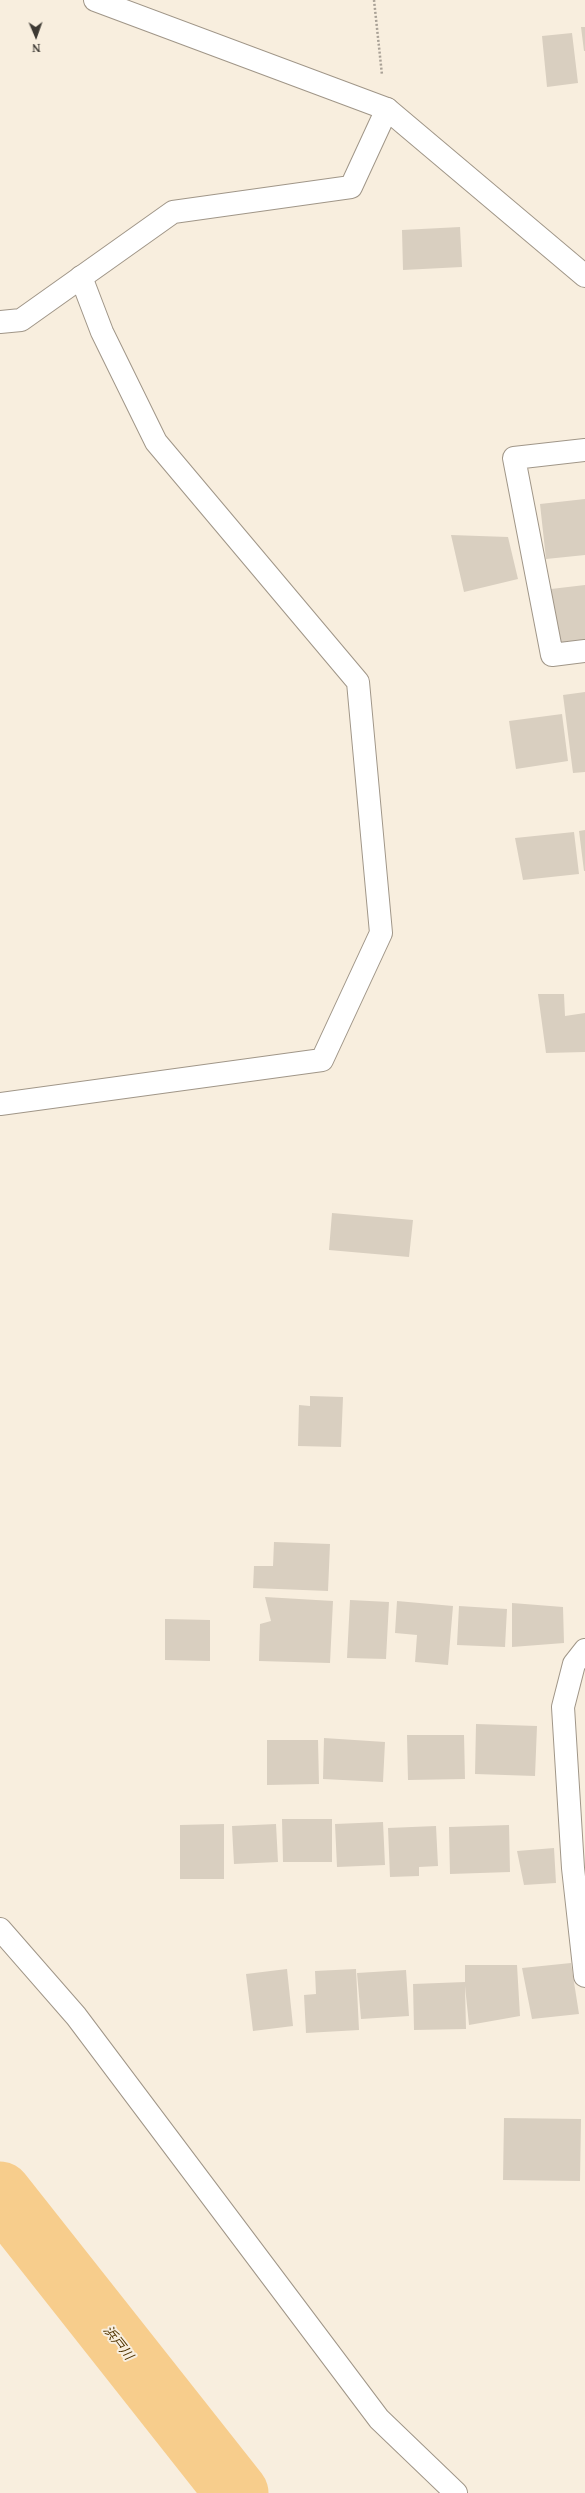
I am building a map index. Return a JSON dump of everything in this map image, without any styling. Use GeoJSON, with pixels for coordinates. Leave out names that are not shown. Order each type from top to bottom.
{"type":"FeatureCollection","features":[{"type":"Feature","properties":{"kind":"street"},"geometry":{"type":"LineString","coordinates":[[95,0],[386,109],[585,276]]}},
{"type":"Feature","properties":{"kind":"street"},"geometry":{"type":"LineString","coordinates":[[0,322],[21,320],[173,212],[351,187],[386,109]]}},
{"type":"Feature","properties":{"kind":"street"},"geometry":{"type":"LineString","coordinates":[[0,1104],[322,1060],[381,933],[358,682],[156,442],[102,332],[81,277]]}},
{"type":"Feature","properties":{"kind":"street"},"geometry":{"type":"LineString","coordinates":[[585,450],[514,458],[552,655],[585,651]]}},
{"type":"Feature","properties":{"kind":"street"},"geometry":{"type":"LineString","coordinates":[[585,1650],[574,1664],[563,1707],[573,1868],[585,1976]]}},
{"type":"Feature","properties":{"kind":"street"},"geometry":{"type":"LineString","coordinates":[[0,1929],[76,2016],[379,2419],[456,2493]]}},
{"type":"Feature","properties":{"kind":"path"},"geometry":{"type":"LineString","coordinates":[[374,0],[386,109]]}},
{"type":"Feature","properties":{"kind":"building"},"geometry":{"type":"Polygon","coordinates":[[[581,27],[585,27],[585,51],[584,51],[581,27]]]}},
{"type":"Feature","properties":{"kind":"building"},"geometry":{"type":"Polygon","coordinates":[[[572,33],[578,83],[547,87],[542,36],[572,33]]]}},
{"type":"Feature","properties":{"kind":"building"},"geometry":{"type":"Polygon","coordinates":[[[460,227],[462,267],[403,270],[402,230],[460,227]]]}},
{"type":"Feature","properties":{"kind":"building"},"geometry":{"type":"Polygon","coordinates":[[[585,499],[585,555],[546,559],[540,504],[585,499]]]}},
{"type":"Feature","properties":{"kind":"building"},"geometry":{"type":"Polygon","coordinates":[[[451,535],[508,537],[518,579],[464,592],[451,535]]]}},
{"type":"Feature","properties":{"kind":"building"},"geometry":{"type":"Polygon","coordinates":[[[585,585],[585,642],[557,645],[551,589],[585,585]]]}},
{"type":"Feature","properties":{"kind":"building"},"geometry":{"type":"Polygon","coordinates":[[[585,692],[585,772],[573,773],[563,695],[585,692]]]}},
{"type":"Feature","properties":{"kind":"building"},"geometry":{"type":"Polygon","coordinates":[[[562,714],[568,761],[516,769],[509,721],[562,714]]]}},
{"type":"Feature","properties":{"kind":"building"},"geometry":{"type":"Polygon","coordinates":[[[585,830],[585,871],[584,871],[579,831],[585,830]]]}},
{"type":"Feature","properties":{"kind":"building"},"geometry":{"type":"Polygon","coordinates":[[[574,832],[579,874],[523,880],[515,838],[574,832]]]}},
{"type":"Feature","properties":{"kind":"building"},"geometry":{"type":"Polygon","coordinates":[[[538,994],[564,994],[565,1016],[585,1013],[585,1052],[546,1053],[538,994]]]}},
{"type":"Feature","properties":{"kind":"building"},"geometry":{"type":"Polygon","coordinates":[[[332,1213],[413,1220],[409,1257],[329,1250],[332,1213]]]}},
{"type":"Feature","properties":{"kind":"building"},"geometry":{"type":"Polygon","coordinates":[[[310,1396],[343,1397],[341,1447],[298,1446],[299,1405],[310,1406],[310,1396]]]}},
{"type":"Feature","properties":{"kind":"building"},"geometry":{"type":"Polygon","coordinates":[[[274,1542],[330,1544],[328,1591],[253,1588],[254,1566],[273,1566],[274,1542]]]}},
{"type":"Feature","properties":{"kind":"building"},"geometry":{"type":"Polygon","coordinates":[[[265,1597],[333,1601],[330,1663],[259,1661],[260,1624],[271,1621],[265,1597]]]}},
{"type":"Feature","properties":{"kind":"building"},"geometry":{"type":"Polygon","coordinates":[[[350,1600],[389,1602],[386,1659],[347,1658],[350,1600]]]}},
{"type":"Feature","properties":{"kind":"building"},"geometry":{"type":"Polygon","coordinates":[[[397,1601],[453,1606],[448,1665],[415,1662],[417,1635],[395,1633],[397,1601]]]}},
{"type":"Feature","properties":{"kind":"building"},"geometry":{"type":"Polygon","coordinates":[[[512,1603],[563,1607],[564,1643],[512,1647],[512,1603]]]}},
{"type":"Feature","properties":{"kind":"building"},"geometry":{"type":"Polygon","coordinates":[[[459,1606],[507,1609],[505,1647],[457,1645],[459,1606]]]}},
{"type":"Feature","properties":{"kind":"building"},"geometry":{"type":"Polygon","coordinates":[[[165,1619],[210,1620],[210,1661],[165,1660],[165,1619]]]}},
{"type":"Feature","properties":{"kind":"building"},"geometry":{"type":"Polygon","coordinates":[[[476,1724],[537,1726],[535,1776],[475,1774],[476,1724]]]}},
{"type":"Feature","properties":{"kind":"building"},"geometry":{"type":"Polygon","coordinates":[[[407,1735],[464,1735],[465,1779],[408,1780],[407,1735]]]}},
{"type":"Feature","properties":{"kind":"building"},"geometry":{"type":"Polygon","coordinates":[[[324,1738],[385,1742],[383,1782],[323,1779],[324,1738]]]}},
{"type":"Feature","properties":{"kind":"building"},"geometry":{"type":"Polygon","coordinates":[[[267,1740],[318,1740],[319,1784],[267,1785],[267,1740]]]}},
{"type":"Feature","properties":{"kind":"building"},"geometry":{"type":"Polygon","coordinates":[[[282,1819],[332,1819],[332,1862],[283,1862],[282,1819]]]}},
{"type":"Feature","properties":{"kind":"building"},"geometry":{"type":"Polygon","coordinates":[[[383,1822],[385,1865],[337,1867],[335,1824],[383,1822]]]}},
{"type":"Feature","properties":{"kind":"building"},"geometry":{"type":"Polygon","coordinates":[[[224,1824],[224,1879],[180,1879],[180,1825],[224,1824]]]}},
{"type":"Feature","properties":{"kind":"building"},"geometry":{"type":"Polygon","coordinates":[[[276,1824],[278,1862],[234,1864],[232,1826],[276,1824]]]}},
{"type":"Feature","properties":{"kind":"building"},"geometry":{"type":"Polygon","coordinates":[[[509,1825],[510,1872],[450,1874],[449,1827],[509,1825]]]}},
{"type":"Feature","properties":{"kind":"building"},"geometry":{"type":"Polygon","coordinates":[[[436,1826],[438,1866],[419,1867],[419,1876],[390,1877],[388,1828],[436,1826]]]}},
{"type":"Feature","properties":{"kind":"building"},"geometry":{"type":"Polygon","coordinates":[[[554,1848],[556,1883],[524,1885],[517,1851],[554,1848]]]}},
{"type":"Feature","properties":{"kind":"building"},"geometry":{"type":"Polygon","coordinates":[[[571,1963],[579,2014],[532,2019],[522,1968],[571,1963]]]}},
{"type":"Feature","properties":{"kind":"building"},"geometry":{"type":"Polygon","coordinates":[[[465,1965],[517,1965],[520,2016],[469,2025],[465,1986],[466,2029],[414,2030],[413,1984],[465,1982],[465,1965]]]}},
{"type":"Feature","properties":{"kind":"building"},"geometry":{"type":"Polygon","coordinates":[[[287,1969],[293,2026],[253,2031],[246,1974],[287,1969]]]}},
{"type":"Feature","properties":{"kind":"building"},"geometry":{"type":"Polygon","coordinates":[[[356,1969],[359,2030],[306,2033],[304,1995],[316,1994],[315,1971],[356,1969]]]}},
{"type":"Feature","properties":{"kind":"building"},"geometry":{"type":"Polygon","coordinates":[[[406,1970],[409,2016],[361,2019],[357,1973],[406,1970]]]}},
{"type":"Feature","properties":{"kind":"building"},"geometry":{"type":"Polygon","coordinates":[[[504,2118],[581,2119],[580,2181],[503,2180],[504,2118]]]}},
{"type":"Feature","properties":{"kind":"waterway","name":"浜戸川"},"geometry":{"type":"LineString","coordinates":[[0,2193],[237,2493]]}}]}
